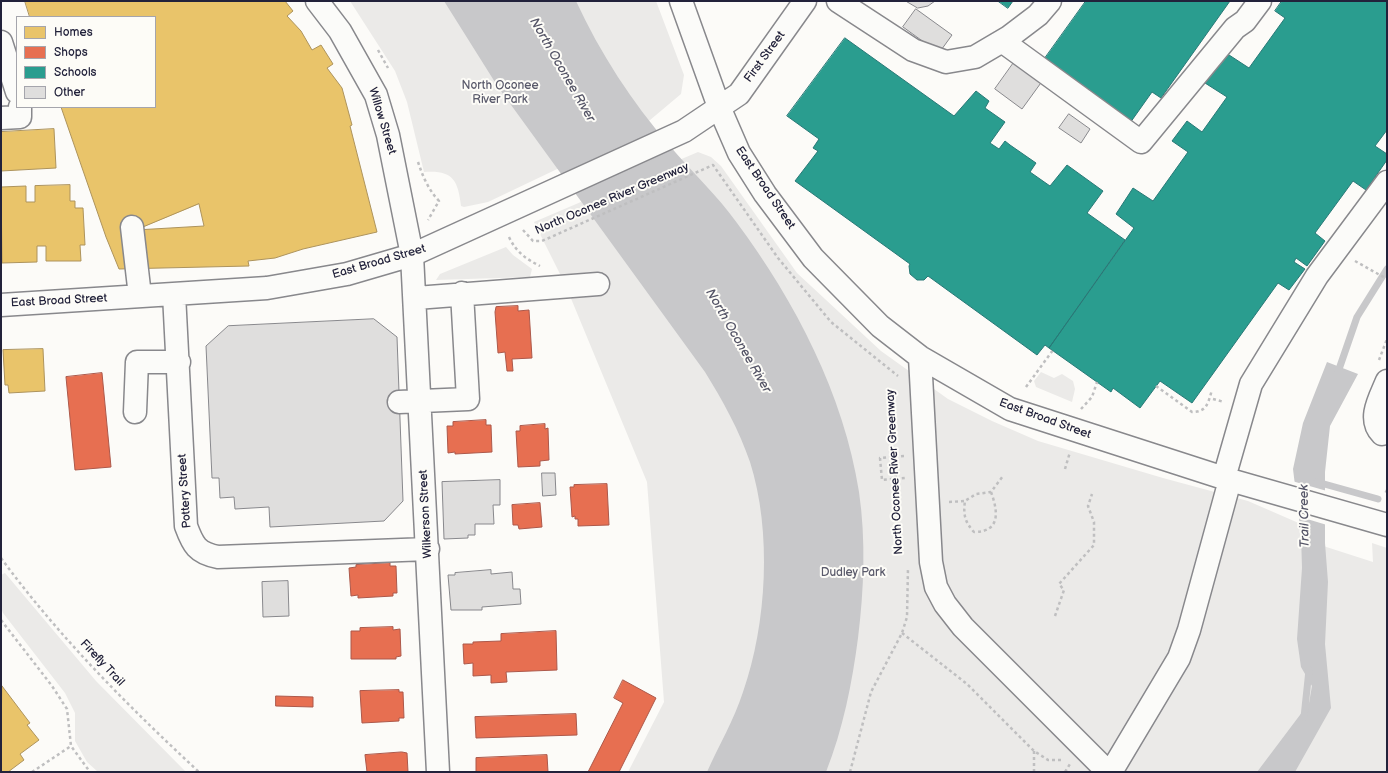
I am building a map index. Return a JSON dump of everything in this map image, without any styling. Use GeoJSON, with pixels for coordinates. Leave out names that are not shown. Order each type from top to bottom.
{"type":"FeatureCollection","features":[{"type":"Feature","properties":{"kind":"street","name":"Willow Street"},"geometry":{"type":"LineString","coordinates":[[317,1],[340,31],[376,95],[388,135],[412,255]]}},
{"type":"Feature","properties":{"kind":"street"},"geometry":{"type":"LineString","coordinates":[[681,1],[719,107]]}},
{"type":"Feature","properties":{"kind":"street","name":"First Street"},"geometry":{"type":"LineString","coordinates":[[719,107],[739,94],[805,1]]}},
{"type":"Feature","properties":{"kind":"street"},"geometry":{"type":"LineString","coordinates":[[838,1],[913,50],[946,62],[975,57],[1002,41],[1038,15],[1050,1]]}},
{"type":"Feature","properties":{"kind":"street"},"geometry":{"type":"LineString","coordinates":[[1002,41],[1140,142],[1235,28],[1246,21],[1260,1]]}},
{"type":"Feature","properties":{"kind":"street"},"geometry":{"type":"LineString","coordinates":[[1,42],[16,89]]}},
{"type":"Feature","properties":{"kind":"street","name":"East Broad Street"},"geometry":{"type":"LineString","coordinates":[[1,305],[267,288],[348,274],[412,255],[512,211],[684,130],[719,107],[739,153],[765,194],[813,258],[880,326],[920,357],[1010,409],[1272,493],[1379,523]]}},
{"type":"Feature","properties":{"kind":"street"},"geometry":{"type":"LineString","coordinates":[[1,118],[20,117],[20,108]]}},
{"type":"Feature","properties":{"kind":"street"},"geometry":{"type":"LineString","coordinates":[[1111,772],[1179,658],[1189,630],[1251,384],[1317,276],[1387,182]]}},
{"type":"Feature","properties":{"kind":"street"},"geometry":{"type":"LineString","coordinates":[[132,226],[140,296]]}},
{"type":"Feature","properties":{"kind":"street","name":"Wilkerson Street"},"geometry":{"type":"LineString","coordinates":[[412,255],[416,298],[438,772]]}},
{"type":"Feature","properties":{"kind":"street"},"geometry":{"type":"LineString","coordinates":[[416,298],[462,293],[598,284]]}},
{"type":"Feature","properties":{"kind":"street"},"geometry":{"type":"LineString","coordinates":[[399,402],[468,399],[462,293]]}},
{"type":"Feature","properties":{"kind":"street","name":"Pottery Street"},"geometry":{"type":"LineString","coordinates":[[174,294],[179,362],[186,526],[196,547],[206,554],[218,557],[428,549]]}},
{"type":"Feature","properties":{"kind":"street"},"geometry":{"type":"LineString","coordinates":[[920,357],[931,562],[936,587],[952,613],[963,627],[1108,772]]}},
{"type":"Feature","properties":{"kind":"street"},"geometry":{"type":"LineString","coordinates":[[134,412],[137,362],[179,362]]}},
{"type":"Feature","properties":{"kind":"street"},"geometry":{"type":"LineString","coordinates":[[1382,434],[1377,427],[1375,416],[1387,381]]}},
{"type":"Feature","properties":{"kind":"path","name":"North Oconee River Greenway"},"geometry":{"type":"LineString","coordinates":[[524,229],[533,241],[542,241],[713,165]]}},
{"type":"Feature","properties":{"kind":"path"},"geometry":{"type":"LineString","coordinates":[[427,221],[439,201]]}},
{"type":"Feature","properties":{"kind":"path"},"geometry":{"type":"LineString","coordinates":[[509,237],[514,248],[528,260],[543,267],[545,287]]}},
{"type":"Feature","properties":{"kind":"path"},"geometry":{"type":"LineString","coordinates":[[1363,267],[1387,279]]}},
{"type":"Feature","properties":{"kind":"path"},"geometry":{"type":"LineString","coordinates":[[1026,387],[1052,350]]}},
{"type":"Feature","properties":{"kind":"path"},"geometry":{"type":"LineString","coordinates":[[1081,409],[1092,397],[1097,382]]}},
{"type":"Feature","properties":{"kind":"path"},"geometry":{"type":"LineString","coordinates":[[1156,386],[1192,412],[1204,410],[1207,406],[1212,390]]}},
{"type":"Feature","properties":{"kind":"path","name":"North Oconee River Greenway"},"geometry":{"type":"LineString","coordinates":[[904,448],[905,463]]}},
{"type":"Feature","properties":{"kind":"path"},"geometry":{"type":"LineString","coordinates":[[1065,469],[1071,450]]}},
{"type":"Feature","properties":{"kind":"path"},"geometry":{"type":"LineString","coordinates":[[904,456],[880,458],[882,480],[906,478]]}},
{"type":"Feature","properties":{"kind":"path"},"geometry":{"type":"LineString","coordinates":[[894,457],[896,479]]}},
{"type":"Feature","properties":{"kind":"path","name":"North Oconee River Greenway"},"geometry":{"type":"LineString","coordinates":[[906,470],[906,485]]}},
{"type":"Feature","properties":{"kind":"path"},"geometry":{"type":"LineString","coordinates":[[991,492],[995,504],[995,522],[991,529],[983,532],[974,532],[966,524],[963,512],[964,501],[976,494],[991,492],[1003,476]]}},
{"type":"Feature","properties":{"kind":"path"},"geometry":{"type":"LineString","coordinates":[[1387,490],[1387,495]]}},
{"type":"Feature","properties":{"kind":"path"},"geometry":{"type":"LineString","coordinates":[[1055,616],[1064,590],[1059,584],[1094,544],[1094,522],[1088,506],[1092,494]]}},
{"type":"Feature","properties":{"kind":"path","name":"Firefly Trail"},"geometry":{"type":"LineString","coordinates":[[1,560],[80,654],[146,723],[199,772]]}},
{"type":"Feature","properties":{"kind":"path","name":"North Oconee River Greenway"},"geometry":{"type":"LineString","coordinates":[[850,772],[871,692],[902,633],[907,617],[908,565]]}},
{"type":"Feature","properties":{"kind":"path"},"geometry":{"type":"LineString","coordinates":[[1,620],[52,686],[67,709],[70,746],[90,772]]}},
{"type":"Feature","properties":{"kind":"path"},"geometry":{"type":"LineString","coordinates":[[902,633],[967,684],[1034,751],[1048,760],[1072,760],[1066,772]]}},
{"type":"Feature","properties":{"kind":"path"},"geometry":{"type":"LineString","coordinates":[[32,772],[70,746]]}},
{"type":"Feature","properties":{"kind":"path"},"geometry":{"type":"LineString","coordinates":[[1034,751],[1034,772]]}},
{"type":"Feature","properties":{"kind":"green space","name":"North Oconee River Park"},"geometry":{"type":"Polygon","coordinates":[[[350,1],[656,1],[684,75],[681,94],[637,131],[488,202],[464,207],[461,206],[458,189],[452,178],[441,173],[424,172],[407,102],[395,71],[350,1]]]}},
{"type":"Feature","properties":{"kind":"green space","name":"Dudley Park"},"geometry":{"type":"Polygon","coordinates":[[[698,152],[711,157],[721,166],[797,273],[881,351],[948,399],[992,421],[1038,441],[1163,478],[1248,501],[1317,531],[1314,543],[1373,562],[1372,543],[1387,548],[1387,772],[628,772],[664,702],[647,482],[565,284],[534,222],[698,152]]]}},
{"type":"Feature","properties":{"kind":"green space"},"geometry":{"type":"Polygon","coordinates":[[[506,247],[513,255],[532,269],[530,277],[436,280],[440,274],[506,247]]]}},
{"type":"Feature","properties":{"kind":"green space"},"geometry":{"type":"Polygon","coordinates":[[[1041,372],[1054,378],[1062,374],[1073,381],[1075,389],[1072,402],[1036,387],[1034,381],[1041,372]]]}},
{"type":"Feature","properties":{"kind":"green space"},"geometry":{"type":"Polygon","coordinates":[[[5,573],[96,681],[186,772],[98,772],[87,762],[75,741],[75,713],[65,693],[3,613],[1,608],[1,575],[5,573]]]}},
{"type":"Feature","properties":{"kind":"water","name":"North Oconee River"},"geometry":{"type":"Polygon","coordinates":[[[444,1],[576,1],[606,58],[642,112],[655,129],[721,203],[758,253],[778,284],[814,350],[842,420],[852,456],[859,492],[863,528],[862,602],[853,672],[842,723],[826,772],[707,772],[731,722],[743,692],[751,665],[762,608],[764,547],[762,517],[750,462],[730,416],[705,372],[498,87],[444,1]]]}},
{"type":"Feature","properties":{"kind":"water"},"geometry":{"type":"Polygon","coordinates":[[[1327,362],[1358,374],[1330,426],[1325,472],[1325,543],[1328,582],[1325,644],[1331,708],[1295,772],[1257,772],[1309,703],[1312,686],[1301,667],[1297,639],[1302,568],[1301,535],[1293,469],[1303,423],[1327,362]]]}},
{"type":"Feature","properties":{"kind":"pier"},"geometry":{"type":"Polygon","coordinates":[[[1292,481],[1327,491],[1327,525],[1297,516],[1292,481]]]}},
{"type":"Feature","properties":{"kind":"building: Homes"},"geometry":{"type":"Polygon","coordinates":[[[25,1],[285,1],[293,11],[287,16],[301,31],[312,50],[321,45],[333,64],[327,68],[342,88],[352,125],[350,126],[377,232],[303,249],[275,258],[248,261],[249,266],[119,269],[106,237],[61,108],[156,108],[156,16],[30,16],[25,1]],[[199,204],[136,230],[204,226],[199,204]]]}},
{"type":"Feature","properties":{"kind":"building: Homes"},"geometry":{"type":"Polygon","coordinates":[[[54,129],[56,168],[1,171],[1,132],[54,129]]]}},
{"type":"Feature","properties":{"kind":"building: Homes"},"geometry":{"type":"Polygon","coordinates":[[[70,185],[70,201],[75,201],[75,208],[83,208],[85,245],[80,245],[81,261],[46,261],[46,246],[37,246],[37,262],[2,263],[1,187],[26,186],[26,202],[35,202],[35,186],[70,185]]]}},
{"type":"Feature","properties":{"kind":"building: Homes"},"geometry":{"type":"Polygon","coordinates":[[[43,349],[45,391],[9,393],[8,385],[5,385],[3,350],[43,349]]]}},
{"type":"Feature","properties":{"kind":"building: Homes"},"geometry":{"type":"Polygon","coordinates":[[[2,686],[30,723],[27,725],[39,740],[20,754],[24,760],[8,772],[1,772],[2,686]]]}},
{"type":"Feature","properties":{"kind":"building: Shops"},"geometry":{"type":"Polygon","coordinates":[[[518,306],[518,311],[529,310],[532,358],[512,359],[513,371],[507,371],[505,352],[498,353],[495,312],[496,307],[518,306]]]}},
{"type":"Feature","properties":{"kind":"building: Shops"},"geometry":{"type":"Polygon","coordinates":[[[102,373],[111,467],[75,470],[66,377],[102,373]]]}},
{"type":"Feature","properties":{"kind":"building: Shops"},"geometry":{"type":"Polygon","coordinates":[[[486,420],[486,425],[491,425],[492,452],[448,453],[447,426],[453,426],[453,422],[486,420]]]}},
{"type":"Feature","properties":{"kind":"building: Shops"},"geometry":{"type":"Polygon","coordinates":[[[545,424],[545,429],[548,428],[549,460],[540,461],[540,466],[518,467],[516,431],[520,431],[520,426],[545,424]]]}},
{"type":"Feature","properties":{"kind":"building: Shops"},"geometry":{"type":"Polygon","coordinates":[[[607,484],[609,525],[578,526],[578,519],[575,519],[575,516],[572,517],[570,487],[574,487],[574,485],[607,484]]]}},
{"type":"Feature","properties":{"kind":"building: Shops"},"geometry":{"type":"Polygon","coordinates":[[[540,503],[542,527],[519,529],[518,525],[513,525],[512,505],[540,503]]]}},
{"type":"Feature","properties":{"kind":"building: Shops"},"geometry":{"type":"Polygon","coordinates":[[[390,563],[390,566],[396,566],[397,593],[393,593],[393,596],[358,598],[358,595],[351,596],[349,568],[356,567],[356,565],[390,563]]]}},
{"type":"Feature","properties":{"kind":"building: Shops"},"geometry":{"type":"Polygon","coordinates":[[[393,627],[393,630],[400,629],[401,656],[396,657],[396,659],[351,659],[351,631],[360,631],[360,628],[393,627]]]}},
{"type":"Feature","properties":{"kind":"building: Shops"},"geometry":{"type":"Polygon","coordinates":[[[556,631],[557,670],[506,672],[507,682],[491,683],[491,675],[473,676],[473,663],[464,664],[463,644],[473,644],[473,642],[501,641],[501,634],[556,631]]]}},
{"type":"Feature","properties":{"kind":"building: Shops"},"geometry":{"type":"Polygon","coordinates":[[[623,680],[656,698],[619,772],[588,772],[623,703],[614,698],[623,680]]]}},
{"type":"Feature","properties":{"kind":"building: Shops"},"geometry":{"type":"Polygon","coordinates":[[[399,690],[399,692],[403,692],[404,718],[399,718],[399,721],[362,723],[360,691],[399,690]]]}},
{"type":"Feature","properties":{"kind":"building: Shops"},"geometry":{"type":"Polygon","coordinates":[[[276,696],[313,697],[313,707],[276,706],[276,696]]]}},
{"type":"Feature","properties":{"kind":"building: Shops"},"geometry":{"type":"Polygon","coordinates":[[[576,714],[577,735],[476,738],[475,717],[576,714]]]}},
{"type":"Feature","properties":{"kind":"building: Shops"},"geometry":{"type":"Polygon","coordinates":[[[402,752],[407,753],[408,772],[367,772],[365,755],[402,752]]]}},
{"type":"Feature","properties":{"kind":"building: Shops"},"geometry":{"type":"Polygon","coordinates":[[[547,755],[548,772],[476,772],[476,758],[547,755]]]}},
{"type":"Feature","properties":{"kind":"building: Schools"},"geometry":{"type":"Polygon","coordinates":[[[998,1],[1013,1],[1008,8],[998,1]]]}},
{"type":"Feature","properties":{"kind":"building: Schools"},"geometry":{"type":"Polygon","coordinates":[[[1086,1],[1230,1],[1161,98],[1152,92],[1130,123],[1043,61],[1086,1]]]}},
{"type":"Feature","properties":{"kind":"building: Schools"},"geometry":{"type":"Polygon","coordinates":[[[1282,1],[1387,1],[1387,130],[1375,146],[1387,154],[1387,160],[1366,190],[1353,181],[1315,233],[1325,241],[1307,266],[1296,258],[1294,262],[1305,269],[1289,290],[1278,283],[1192,403],[1160,381],[1140,408],[1113,388],[1111,392],[1049,348],[1134,228],[1116,214],[1133,188],[1153,201],[1188,152],[1172,141],[1187,121],[1202,132],[1227,97],[1205,83],[1226,53],[1249,68],[1285,18],[1275,11],[1282,1]]]}},
{"type":"Feature","properties":{"kind":"building: Schools"},"geometry":{"type":"Polygon","coordinates":[[[845,38],[954,116],[976,91],[989,101],[985,108],[1005,122],[990,143],[999,149],[1005,141],[1036,163],[1030,172],[1050,186],[1067,165],[1103,191],[1087,213],[1125,240],[1049,348],[1045,345],[1037,355],[928,276],[924,280],[917,280],[910,274],[910,264],[795,181],[818,151],[813,148],[819,139],[787,116],[845,38]]]}},
{"type":"Feature","properties":{"kind":"building: Other"},"geometry":{"type":"Polygon","coordinates":[[[906,1],[935,1],[928,6],[918,8],[906,1]]]}},
{"type":"Feature","properties":{"kind":"building: Other"},"geometry":{"type":"Polygon","coordinates":[[[916,9],[952,35],[939,53],[903,27],[916,9]]]}},
{"type":"Feature","properties":{"kind":"building: Other"},"geometry":{"type":"Polygon","coordinates":[[[1015,61],[1043,80],[1022,109],[995,89],[1015,61]]]}},
{"type":"Feature","properties":{"kind":"building: Other"},"geometry":{"type":"Polygon","coordinates":[[[1069,114],[1090,129],[1081,143],[1059,128],[1069,114]]]}},
{"type":"Feature","properties":{"kind":"building: Other"},"geometry":{"type":"Polygon","coordinates":[[[374,319],[397,337],[403,501],[384,521],[270,527],[269,507],[235,509],[234,497],[220,498],[219,478],[212,478],[206,346],[228,326],[374,319]]]}},
{"type":"Feature","properties":{"kind":"building: Other"},"geometry":{"type":"Polygon","coordinates":[[[542,473],[555,473],[556,495],[543,496],[542,473]]]}},
{"type":"Feature","properties":{"kind":"building: Other"},"geometry":{"type":"Polygon","coordinates":[[[500,480],[500,505],[493,505],[494,524],[475,524],[475,535],[468,535],[468,538],[444,539],[442,482],[500,480]]]}},
{"type":"Feature","properties":{"kind":"building: Other"},"geometry":{"type":"Polygon","coordinates":[[[491,570],[491,574],[512,572],[513,589],[520,589],[521,604],[482,607],[482,610],[451,610],[448,575],[491,570]]]}},
{"type":"Feature","properties":{"kind":"building: Other"},"geometry":{"type":"Polygon","coordinates":[[[288,581],[289,616],[263,617],[262,582],[288,581]]]}},
{"type":"Feature","properties":{"kind":"waterway","name":"Trail Creek"},"geometry":{"type":"LineString","coordinates":[[1337,375],[1357,317],[1387,269]]}},
{"type":"Feature","properties":{"kind":"waterway"},"geometry":{"type":"LineString","coordinates":[[1317,482],[1378,499]]}},
{"type":"Feature","properties":{"kind":"waterway","name":"Trail Creek"},"geometry":{"type":"LineString","coordinates":[[1304,717],[1309,670]]}}]}
